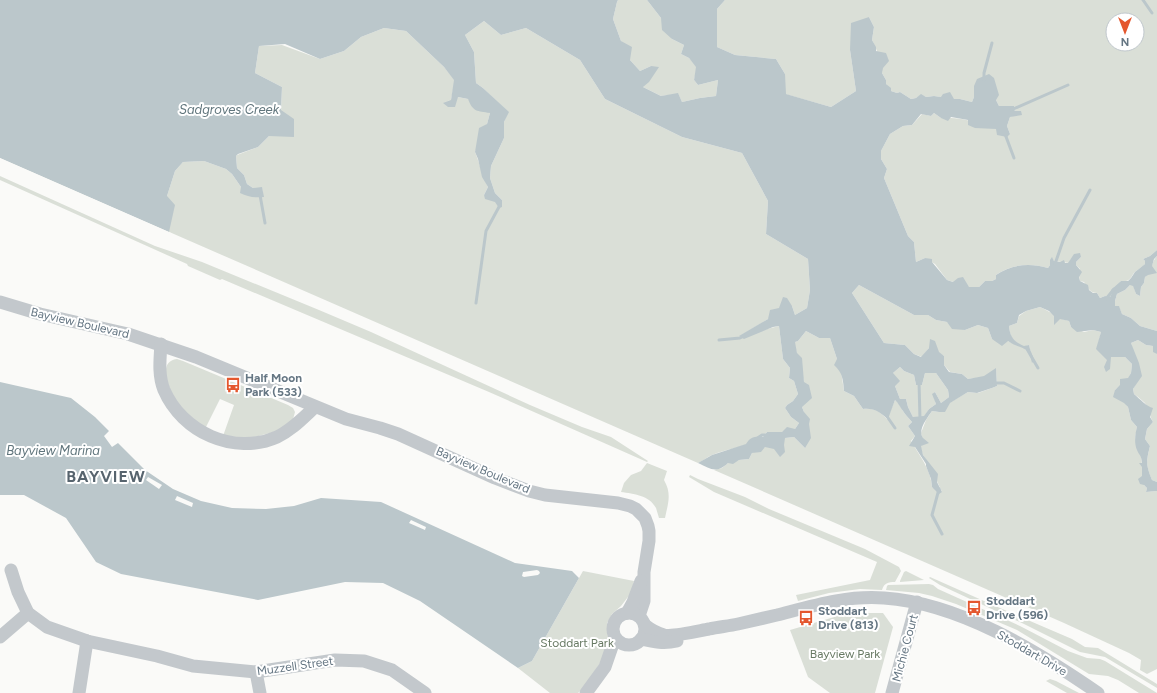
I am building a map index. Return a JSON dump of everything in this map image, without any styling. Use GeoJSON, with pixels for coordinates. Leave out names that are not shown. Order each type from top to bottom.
{"type":"FeatureCollection","features":[{"type":"Feature","properties":{"kind":"street","name":"Bayview Boulevard"},"geometry":{"type":"LineString","coordinates":[[0,302],[40,314],[128,334],[161,344],[346,419],[398,434],[496,478],[529,490],[551,496],[618,503],[630,506],[641,513],[647,521],[648,526],[648,541],[644,572],[644,601],[637,618]]}},
{"type":"Feature","properties":{"kind":"street"},"geometry":{"type":"LineString","coordinates":[[161,344],[160,374],[167,396],[184,419],[198,430],[214,438],[240,443],[267,440],[279,436],[293,428],[315,407]]}},
{"type":"Feature","properties":{"kind":"street"},"geometry":{"type":"LineString","coordinates":[[0,637],[28,613],[18,592],[11,570]]}},
{"type":"Feature","properties":{"kind":"street","name":"Stoddart Drive"},"geometry":{"type":"LineString","coordinates":[[637,618],[664,635],[694,633],[843,600],[884,598],[917,602],[951,612],[1013,640],[1098,693]]}},
{"type":"Feature","properties":{"kind":"street","name":"Michie Court"},"geometry":{"type":"LineString","coordinates":[[892,693],[917,602]]}},
{"type":"Feature","properties":{"kind":"street","name":"Muzzell Street"},"geometry":{"type":"LineString","coordinates":[[28,613],[47,627],[87,641],[156,656],[193,666],[256,672],[335,660],[364,661],[392,670],[425,693]]}},
{"type":"Feature","properties":{"kind":"street"},"geometry":{"type":"LineString","coordinates":[[621,615],[637,618],[644,635],[636,644],[623,644],[615,638],[613,625],[616,619],[621,615]]}},
{"type":"Feature","properties":{"kind":"street","name":"Stoddart Drive"},"geometry":{"type":"LineString","coordinates":[[641,639],[656,643],[667,643],[695,637],[708,629]]}},
{"type":"Feature","properties":{"kind":"street"},"geometry":{"type":"LineString","coordinates":[[586,693],[605,667],[615,638]]}},
{"type":"Feature","properties":{"kind":"street"},"geometry":{"type":"LineString","coordinates":[[79,693],[87,641]]}},
{"type":"Feature","properties":{"kind":"street"},"geometry":{"type":"LineString","coordinates":[[596,680],[610,668],[629,645]]}},
{"type":"Feature","properties":{"kind":"street"},"geometry":{"type":"LineString","coordinates":[[256,672],[260,693]]}},
{"type":"Feature","properties":{"kind":"street","name":"Stoddart Drive"},"geometry":{"type":"LineString","coordinates":[[1076,678],[1106,693]]}},
{"type":"Feature","properties":{"kind":"green space"},"geometry":{"type":"Polygon","coordinates":[[[618,0],[647,0],[661,18],[672,39],[684,45],[681,54],[689,58],[697,67],[694,80],[698,85],[718,80],[716,96],[682,102],[678,94],[661,96],[643,87],[651,66],[640,71],[630,60],[613,19],[618,0]]]}},
{"type":"Feature","properties":{"kind":"green space"},"geometry":{"type":"Polygon","coordinates":[[[725,0],[1157,0],[1157,250],[1150,256],[1143,259],[1145,264],[1134,273],[1129,280],[1121,281],[1110,297],[1105,296],[1100,298],[1097,293],[1091,291],[1084,282],[1080,281],[1080,269],[1076,265],[1076,262],[1081,257],[1071,259],[1069,263],[1054,261],[1052,258],[1048,268],[1034,265],[1014,267],[1002,271],[996,275],[996,279],[992,281],[985,281],[979,287],[969,287],[947,280],[935,264],[925,258],[916,262],[914,242],[908,236],[884,178],[887,169],[881,159],[881,151],[890,134],[903,126],[912,125],[922,114],[931,116],[934,113],[941,118],[967,120],[1010,134],[1007,126],[1010,117],[1021,111],[1014,110],[1014,106],[999,106],[996,100],[974,86],[974,97],[972,102],[960,99],[934,96],[926,97],[921,95],[911,99],[900,92],[897,93],[891,91],[886,84],[886,80],[882,73],[879,56],[872,40],[874,27],[869,17],[850,50],[856,91],[831,107],[785,94],[785,74],[776,59],[735,55],[717,47],[717,9],[725,0]]]}},
{"type":"Feature","properties":{"kind":"green space"},"geometry":{"type":"Polygon","coordinates":[[[484,21],[501,35],[526,28],[580,60],[605,99],[682,137],[742,153],[768,201],[766,234],[808,259],[810,290],[807,308],[795,315],[792,306],[779,309],[768,319],[740,336],[779,326],[783,359],[790,368],[789,378],[794,381],[798,394],[785,408],[791,417],[799,423],[795,429],[782,432],[767,432],[756,441],[712,455],[698,463],[0,158],[0,132],[167,196],[175,171],[183,162],[204,161],[226,169],[232,174],[241,187],[263,197],[262,188],[253,188],[247,184],[244,175],[237,168],[236,156],[258,147],[269,136],[281,111],[282,87],[255,73],[259,46],[282,45],[320,59],[344,51],[361,37],[384,28],[406,31],[444,67],[455,80],[451,100],[458,97],[468,99],[490,113],[475,152],[488,187],[484,195],[488,199],[497,201],[502,200],[495,193],[490,178],[491,166],[504,138],[504,122],[508,112],[476,83],[474,52],[465,35],[484,21]]]}},
{"type":"Feature","properties":{"kind":"green space"},"geometry":{"type":"Polygon","coordinates":[[[0,176],[155,246],[202,262],[319,310],[371,332],[530,405],[582,427],[611,437],[648,461],[647,462],[489,392],[188,266],[187,264],[0,180],[0,176]]]}},
{"type":"Feature","properties":{"kind":"green space"},"geometry":{"type":"Polygon","coordinates":[[[1157,256],[1157,331],[1140,326],[1131,318],[1122,314],[1119,307],[1115,306],[1115,301],[1117,294],[1125,290],[1130,285],[1133,285],[1136,294],[1140,296],[1141,287],[1144,283],[1145,277],[1157,256]]]}},
{"type":"Feature","properties":{"kind":"green space"},"geometry":{"type":"Polygon","coordinates":[[[859,285],[914,315],[928,315],[936,320],[947,322],[965,330],[978,325],[988,328],[992,339],[1008,341],[1023,347],[1031,355],[1033,363],[1029,345],[1024,347],[1017,343],[1011,337],[1009,326],[1017,323],[1019,316],[1026,311],[1040,307],[1069,321],[1071,327],[1084,332],[1093,330],[1101,332],[1097,349],[1111,357],[1125,357],[1132,364],[1131,373],[1128,379],[1115,390],[1128,407],[1131,420],[1137,427],[1135,438],[1141,455],[1144,485],[1147,488],[1146,492],[1157,491],[1157,669],[1147,674],[1140,670],[1141,660],[1129,653],[1064,623],[714,470],[722,468],[728,463],[749,459],[752,453],[765,447],[784,445],[784,438],[794,437],[805,448],[804,412],[802,407],[804,382],[794,342],[798,341],[806,331],[819,338],[830,338],[841,371],[844,391],[854,396],[863,409],[871,409],[876,411],[887,419],[895,400],[898,402],[912,422],[908,426],[915,436],[911,441],[930,475],[932,487],[942,492],[920,446],[924,444],[921,433],[926,420],[932,411],[939,412],[949,403],[968,392],[978,393],[997,386],[996,369],[984,377],[968,379],[962,374],[950,372],[944,365],[944,356],[929,348],[922,357],[914,354],[905,345],[884,343],[852,293],[859,285]]]}},
{"type":"Feature","properties":{"kind":"green space"},"geometry":{"type":"Polygon","coordinates":[[[1138,340],[1146,345],[1153,346],[1157,354],[1157,482],[1152,480],[1149,471],[1147,460],[1150,446],[1145,439],[1147,429],[1153,422],[1147,406],[1134,394],[1133,389],[1140,377],[1131,343],[1138,340]]]}},
{"type":"Feature","properties":{"kind":"green space"},"geometry":{"type":"Polygon","coordinates":[[[177,359],[288,405],[293,408],[295,412],[292,423],[277,431],[247,439],[223,436],[234,405],[220,399],[205,429],[187,415],[171,392],[166,375],[166,367],[170,362],[177,359]]]}},
{"type":"Feature","properties":{"kind":"green space"},"geometry":{"type":"Polygon","coordinates":[[[900,367],[904,371],[914,375],[916,385],[922,385],[925,373],[936,373],[948,390],[949,397],[941,403],[935,392],[933,394],[936,404],[929,409],[924,417],[913,417],[906,399],[900,399],[895,386],[893,373],[900,367]]]}},
{"type":"Feature","properties":{"kind":"green space"},"geometry":{"type":"Polygon","coordinates":[[[647,463],[667,471],[664,480],[668,490],[669,499],[665,518],[659,518],[656,508],[649,500],[636,495],[621,492],[624,483],[631,475],[641,471],[647,463]]]}},
{"type":"Feature","properties":{"kind":"green space"},"geometry":{"type":"Polygon","coordinates":[[[690,475],[865,549],[899,567],[901,571],[895,582],[887,583],[882,590],[860,589],[829,593],[798,601],[796,595],[870,580],[877,562],[714,492],[689,477],[690,475]]]}},
{"type":"Feature","properties":{"kind":"green space","name":"Stoddart Park"},"geometry":{"type":"Polygon","coordinates":[[[583,571],[634,581],[631,593],[621,606],[612,614],[607,623],[607,653],[584,687],[578,693],[550,693],[518,668],[532,661],[583,571]]]}},
{"type":"Feature","properties":{"kind":"green space"},"geometry":{"type":"Polygon","coordinates":[[[906,571],[924,580],[900,582],[904,572],[906,571]]]}},
{"type":"Feature","properties":{"kind":"green space"},"geometry":{"type":"Polygon","coordinates":[[[930,577],[1072,639],[1085,647],[1098,648],[1157,684],[1157,688],[1105,657],[1080,652],[940,585],[929,578],[930,577]]]}},
{"type":"Feature","properties":{"kind":"green space"},"geometry":{"type":"Polygon","coordinates":[[[929,584],[1020,626],[1068,651],[1087,658],[1105,661],[1157,693],[1139,693],[1118,680],[1108,676],[1089,674],[1017,630],[956,604],[919,593],[886,590],[888,585],[929,584]]]}},
{"type":"Feature","properties":{"kind":"green space","name":"Bayview Park"},"geometry":{"type":"Polygon","coordinates":[[[848,613],[883,613],[893,627],[875,693],[830,693],[808,677],[790,630],[848,613]]]}},
{"type":"Feature","properties":{"kind":"green space"},"geometry":{"type":"Polygon","coordinates":[[[1050,679],[1079,693],[1067,693],[1046,681],[1050,679]]]}},
{"type":"Feature","properties":{"kind":"water","name":"Sadgroves Creek"},"geometry":{"type":"Polygon","coordinates":[[[0,0],[618,0],[613,19],[621,41],[632,47],[630,60],[640,71],[651,66],[659,67],[649,82],[643,87],[661,96],[678,93],[682,102],[716,96],[718,80],[698,85],[694,80],[696,67],[689,58],[681,54],[684,45],[672,39],[662,30],[661,18],[647,0],[725,0],[717,9],[717,47],[735,55],[776,59],[785,74],[786,94],[831,107],[856,91],[850,50],[851,23],[869,17],[874,27],[872,40],[876,47],[876,51],[886,53],[889,61],[883,68],[882,73],[886,80],[886,84],[891,88],[891,91],[897,93],[900,92],[911,99],[916,98],[921,94],[926,97],[941,97],[943,94],[950,92],[954,99],[972,102],[974,97],[974,86],[977,79],[989,74],[994,78],[999,95],[996,100],[999,106],[1014,106],[1014,110],[1021,111],[1022,115],[1010,117],[1007,126],[1010,134],[1007,137],[997,135],[996,129],[975,128],[968,125],[968,120],[951,117],[948,121],[934,113],[931,116],[921,114],[912,125],[903,126],[890,134],[881,151],[881,159],[887,169],[884,178],[908,236],[914,242],[916,262],[925,258],[932,259],[932,262],[947,280],[953,282],[958,278],[963,277],[969,287],[979,287],[985,281],[992,281],[996,279],[996,275],[1002,271],[1028,265],[1048,268],[1052,257],[1054,261],[1060,262],[1064,260],[1065,263],[1068,263],[1074,254],[1080,253],[1081,257],[1076,262],[1076,265],[1082,272],[1079,277],[1080,281],[1088,285],[1089,290],[1093,293],[1097,293],[1100,298],[1105,296],[1110,297],[1112,293],[1111,290],[1121,281],[1128,281],[1135,272],[1145,264],[1143,259],[1150,256],[1157,250],[1157,256],[1154,259],[1152,266],[1157,273],[1145,277],[1144,283],[1141,287],[1140,296],[1136,294],[1133,286],[1130,285],[1125,290],[1117,294],[1115,306],[1119,306],[1122,314],[1131,318],[1140,326],[1157,331],[1157,354],[1153,352],[1153,346],[1146,345],[1138,340],[1131,343],[1139,363],[1142,376],[1133,389],[1134,394],[1153,408],[1150,417],[1153,422],[1147,429],[1145,439],[1150,446],[1147,460],[1148,467],[1152,480],[1157,482],[1157,491],[1146,492],[1147,488],[1140,484],[1138,479],[1142,476],[1142,467],[1139,463],[1142,463],[1135,444],[1137,427],[1131,420],[1128,407],[1113,397],[1115,390],[1120,385],[1120,379],[1128,378],[1131,373],[1132,364],[1125,357],[1111,357],[1110,369],[1106,372],[1104,367],[1107,360],[1096,349],[1101,332],[1093,330],[1077,332],[1071,327],[1069,321],[1060,319],[1054,325],[1054,316],[1049,311],[1040,307],[1026,311],[1019,315],[1017,323],[1009,326],[1010,333],[1015,341],[1024,346],[1029,345],[1034,361],[1032,363],[1031,357],[1026,350],[1008,341],[1002,346],[992,339],[988,328],[978,325],[965,330],[952,329],[947,322],[936,320],[928,315],[914,315],[859,285],[852,293],[884,343],[905,345],[914,354],[921,357],[929,348],[930,339],[935,341],[939,352],[944,356],[944,365],[949,372],[962,374],[968,379],[984,376],[996,368],[997,386],[977,393],[968,392],[950,403],[945,412],[932,411],[922,428],[921,431],[923,438],[929,443],[921,446],[923,455],[938,474],[937,482],[942,492],[939,494],[932,487],[926,464],[915,447],[909,446],[915,436],[908,426],[912,422],[896,401],[895,400],[888,419],[877,411],[863,409],[854,396],[844,391],[841,374],[834,365],[837,359],[830,338],[819,338],[806,331],[798,341],[795,342],[797,353],[802,358],[804,382],[809,385],[812,398],[802,407],[810,419],[809,424],[811,438],[805,448],[794,437],[785,438],[785,452],[780,457],[774,449],[765,447],[761,452],[752,453],[749,459],[739,460],[733,464],[728,463],[717,469],[710,469],[698,463],[712,455],[746,444],[753,438],[763,437],[767,432],[782,432],[787,427],[795,429],[799,423],[791,417],[785,408],[798,394],[794,381],[789,378],[790,368],[783,359],[779,326],[744,339],[739,336],[768,319],[770,310],[779,308],[783,297],[787,298],[795,315],[807,308],[810,290],[808,259],[766,234],[768,201],[742,153],[682,137],[605,99],[580,60],[526,28],[501,35],[484,21],[465,35],[474,52],[476,83],[509,112],[504,122],[504,138],[491,166],[490,178],[495,193],[502,200],[502,207],[499,208],[495,202],[485,199],[484,195],[488,187],[482,177],[475,152],[479,128],[487,124],[490,113],[474,109],[468,99],[458,97],[455,107],[448,107],[443,103],[451,100],[454,80],[444,67],[406,31],[384,28],[361,37],[344,51],[320,59],[285,44],[259,46],[255,73],[282,87],[281,110],[294,119],[294,137],[269,136],[258,147],[236,156],[237,168],[244,175],[247,184],[253,188],[262,187],[264,197],[252,197],[240,193],[241,187],[232,174],[226,169],[204,161],[183,162],[175,171],[167,196],[175,205],[169,232],[0,158],[0,0]],[[900,367],[893,373],[900,381],[895,386],[900,399],[906,399],[913,417],[924,416],[929,409],[936,404],[932,394],[935,392],[941,403],[949,397],[948,390],[936,373],[925,373],[922,385],[916,385],[914,375],[904,371],[900,367]]]}},
{"type":"Feature","properties":{"kind":"water","name":"Bayview Marina"},"geometry":{"type":"Polygon","coordinates":[[[0,382],[71,398],[95,417],[109,431],[104,436],[112,447],[118,443],[145,470],[173,489],[201,501],[232,508],[266,509],[294,506],[321,498],[381,502],[515,563],[572,571],[579,578],[532,661],[518,668],[420,601],[383,583],[345,582],[258,600],[121,574],[96,562],[66,518],[24,495],[0,495],[0,382]]]}},
{"type":"Feature","properties":{"kind":"pier"},"geometry":{"type":"Polygon","coordinates":[[[0,158],[171,232],[168,233],[0,160],[0,158]]]}},
{"type":"Feature","properties":{"kind":"pier"},"geometry":{"type":"Polygon","coordinates":[[[148,477],[162,485],[159,489],[146,480],[148,477]]]}},
{"type":"Feature","properties":{"kind":"pier"},"geometry":{"type":"Polygon","coordinates":[[[177,496],[193,503],[192,507],[175,500],[177,496]]]}},
{"type":"Feature","properties":{"kind":"pier"},"geometry":{"type":"Polygon","coordinates":[[[411,520],[426,527],[425,530],[409,523],[411,520]]]}},
{"type":"Feature","properties":{"kind":"pier"},"geometry":{"type":"Polygon","coordinates":[[[537,570],[540,573],[538,575],[522,576],[523,572],[537,570]]]}},
{"type":"Feature","properties":{"kind":"waterway"},"geometry":{"type":"LineString","coordinates":[[1143,0],[1152,13]]}},
{"type":"Feature","properties":{"kind":"waterway"},"geometry":{"type":"LineString","coordinates":[[984,80],[984,73],[992,43]]}},
{"type":"Feature","properties":{"kind":"waterway"},"geometry":{"type":"LineString","coordinates":[[1011,110],[1068,85]]}},
{"type":"Feature","properties":{"kind":"waterway"},"geometry":{"type":"LineString","coordinates":[[1005,134],[1014,158]]}},
{"type":"Feature","properties":{"kind":"waterway"},"geometry":{"type":"LineString","coordinates":[[1055,264],[1064,238],[1090,190]]}},
{"type":"Feature","properties":{"kind":"waterway"},"geometry":{"type":"LineString","coordinates":[[260,195],[265,223]]}},
{"type":"Feature","properties":{"kind":"waterway"},"geometry":{"type":"LineString","coordinates":[[476,303],[486,231],[500,205]]}},
{"type":"Feature","properties":{"kind":"waterway"},"geometry":{"type":"LineString","coordinates":[[1106,299],[1114,289]]}},
{"type":"Feature","properties":{"kind":"waterway"},"geometry":{"type":"LineString","coordinates":[[719,340],[740,338],[744,336]]}},
{"type":"Feature","properties":{"kind":"waterway"},"geometry":{"type":"LineString","coordinates":[[1027,349],[1038,368]]}},
{"type":"Feature","properties":{"kind":"waterway"},"geometry":{"type":"LineString","coordinates":[[919,381],[920,420]]}},
{"type":"Feature","properties":{"kind":"waterway"},"geometry":{"type":"LineString","coordinates":[[994,383],[1004,383],[1020,391]]}},
{"type":"Feature","properties":{"kind":"waterway"},"geometry":{"type":"LineString","coordinates":[[886,415],[895,428]]}},
{"type":"Feature","properties":{"kind":"waterway"},"geometry":{"type":"LineString","coordinates":[[756,439],[762,435],[768,435]]}},
{"type":"Feature","properties":{"kind":"waterway"},"geometry":{"type":"LineString","coordinates":[[939,489],[932,515],[942,534]]}},
{"type":"Feature","properties":{"kind":"place","name":"Half Moon Park (533)"},"geometry":{"type":"Point","coordinates":[233,385]}},
{"type":"Feature","properties":{"kind":"place","name":"Stoddart Drive (596)"},"geometry":{"type":"Point","coordinates":[974,608]}},
{"type":"Feature","properties":{"kind":"place","name":"Stoddart Drive (813)"},"geometry":{"type":"Point","coordinates":[806,618]}},
{"type":"Feature","properties":{"kind":"district","name":"BAYVIEW"},"geometry":{"type":"Point","coordinates":[106,476]}}]}
